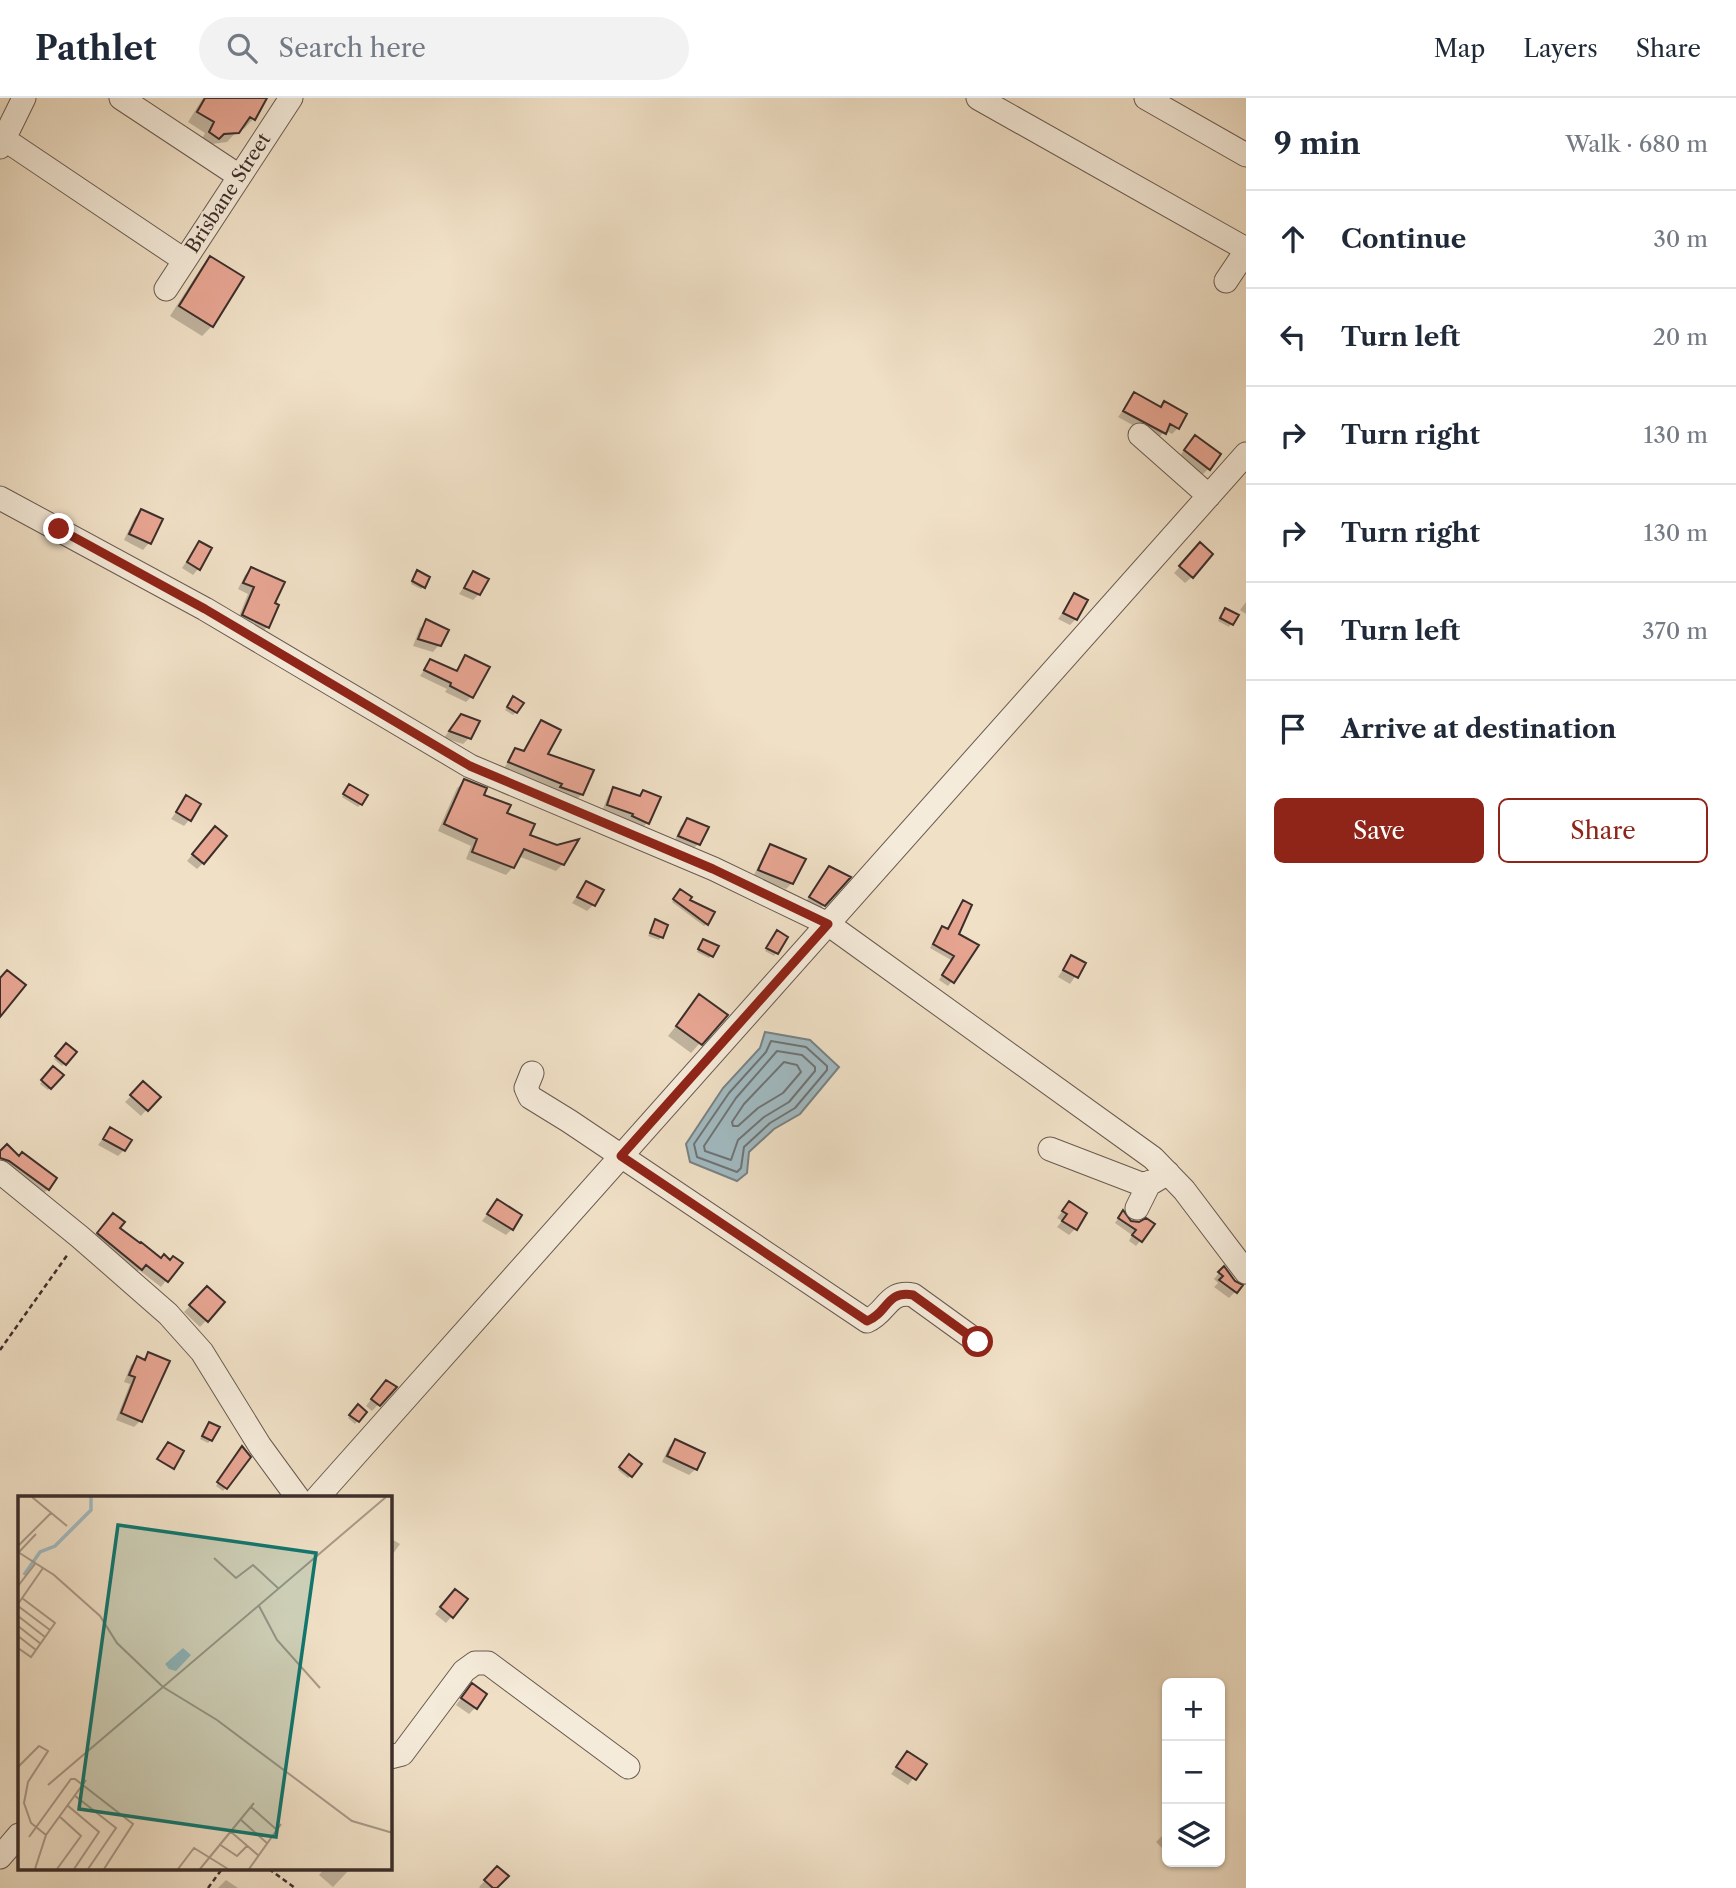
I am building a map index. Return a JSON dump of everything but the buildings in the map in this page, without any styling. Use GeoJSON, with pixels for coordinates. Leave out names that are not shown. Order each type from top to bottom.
{"type":"FeatureCollection","features":[{"type":"Feature","properties":{"kind":"street"},"geometry":{"type":"LineString","coordinates":[[23,98],[2,143],[184,260]]}},
{"type":"Feature","properties":{"kind":"street"},"geometry":{"type":"LineString","coordinates":[[121,98],[239,176]]}},
{"type":"Feature","properties":{"kind":"street","name":"Brisbane Street"},"geometry":{"type":"LineString","coordinates":[[166,289],[291,98]]}},
{"type":"Feature","properties":{"kind":"street"},"geometry":{"type":"LineString","coordinates":[[978,98],[1246,250],[1226,281]]}},
{"type":"Feature","properties":{"kind":"street"},"geometry":{"type":"LineString","coordinates":[[1146,98],[1246,155]]}},
{"type":"Feature","properties":{"kind":"street"},"geometry":{"type":"LineString","coordinates":[[1140,435],[1209,496]]}},
{"type":"Feature","properties":{"kind":"street"},"geometry":{"type":"LineString","coordinates":[[319,1496],[1246,454]]}},
{"type":"Feature","properties":{"kind":"street"},"geometry":{"type":"LineString","coordinates":[[0,498],[205,609],[470,766],[713,869],[828,924],[1153,1158],[1159,1178]]}},
{"type":"Feature","properties":{"kind":"street"},"geometry":{"type":"LineString","coordinates":[[532,1073],[526,1088],[530,1097],[867,1321],[877,1317],[892,1297],[903,1293],[913,1295],[978,1342]]}},
{"type":"Feature","properties":{"kind":"street"},"geometry":{"type":"LineString","coordinates":[[1050,1149],[1141,1184],[1159,1178],[1184,1190],[1246,1272]]}},
{"type":"Feature","properties":{"kind":"street"},"geometry":{"type":"LineString","coordinates":[[0,1172],[168,1314],[202,1352],[261,1446],[298,1496]]}},
{"type":"Feature","properties":{"kind":"street"},"geometry":{"type":"LineString","coordinates":[[1137,1208],[1159,1178]]}},
{"type":"Feature","properties":{"kind":"street"},"geometry":{"type":"LineString","coordinates":[[392,1756],[402,1754],[464,1671],[475,1662],[488,1663],[628,1767]]}},
{"type":"Feature","properties":{"kind":"street"},"geometry":{"type":"LineString","coordinates":[[0,1857],[18,1836]]}},
{"type":"Feature","properties":{"kind":"path"},"geometry":{"type":"LineString","coordinates":[[0,1350],[80,1237]]}},
{"type":"Feature","properties":{"kind":"path"},"geometry":{"type":"LineString","coordinates":[[208,1888],[221,1870]]}},
{"type":"Feature","properties":{"kind":"path"},"geometry":{"type":"LineString","coordinates":[[270,1870],[295,1888]]}},
{"type":"Feature","properties":{"kind":"water"},"geometry":{"type":"Polygon","coordinates":[[[765,1032],[810,1040],[839,1067],[800,1114],[774,1129],[749,1152],[747,1173],[737,1181],[690,1162],[686,1144],[723,1088],[760,1048],[765,1032]]]}},
{"type":"Feature","properties":{"kind":"route"},"geometry":{"type":"LineString","coordinates":[[59,529],[205,609],[470,766],[713,869],[828,924],[621,1156],[867,1321],[877,1317],[892,1297],[903,1293],[913,1295],[978,1342]]}}]}
